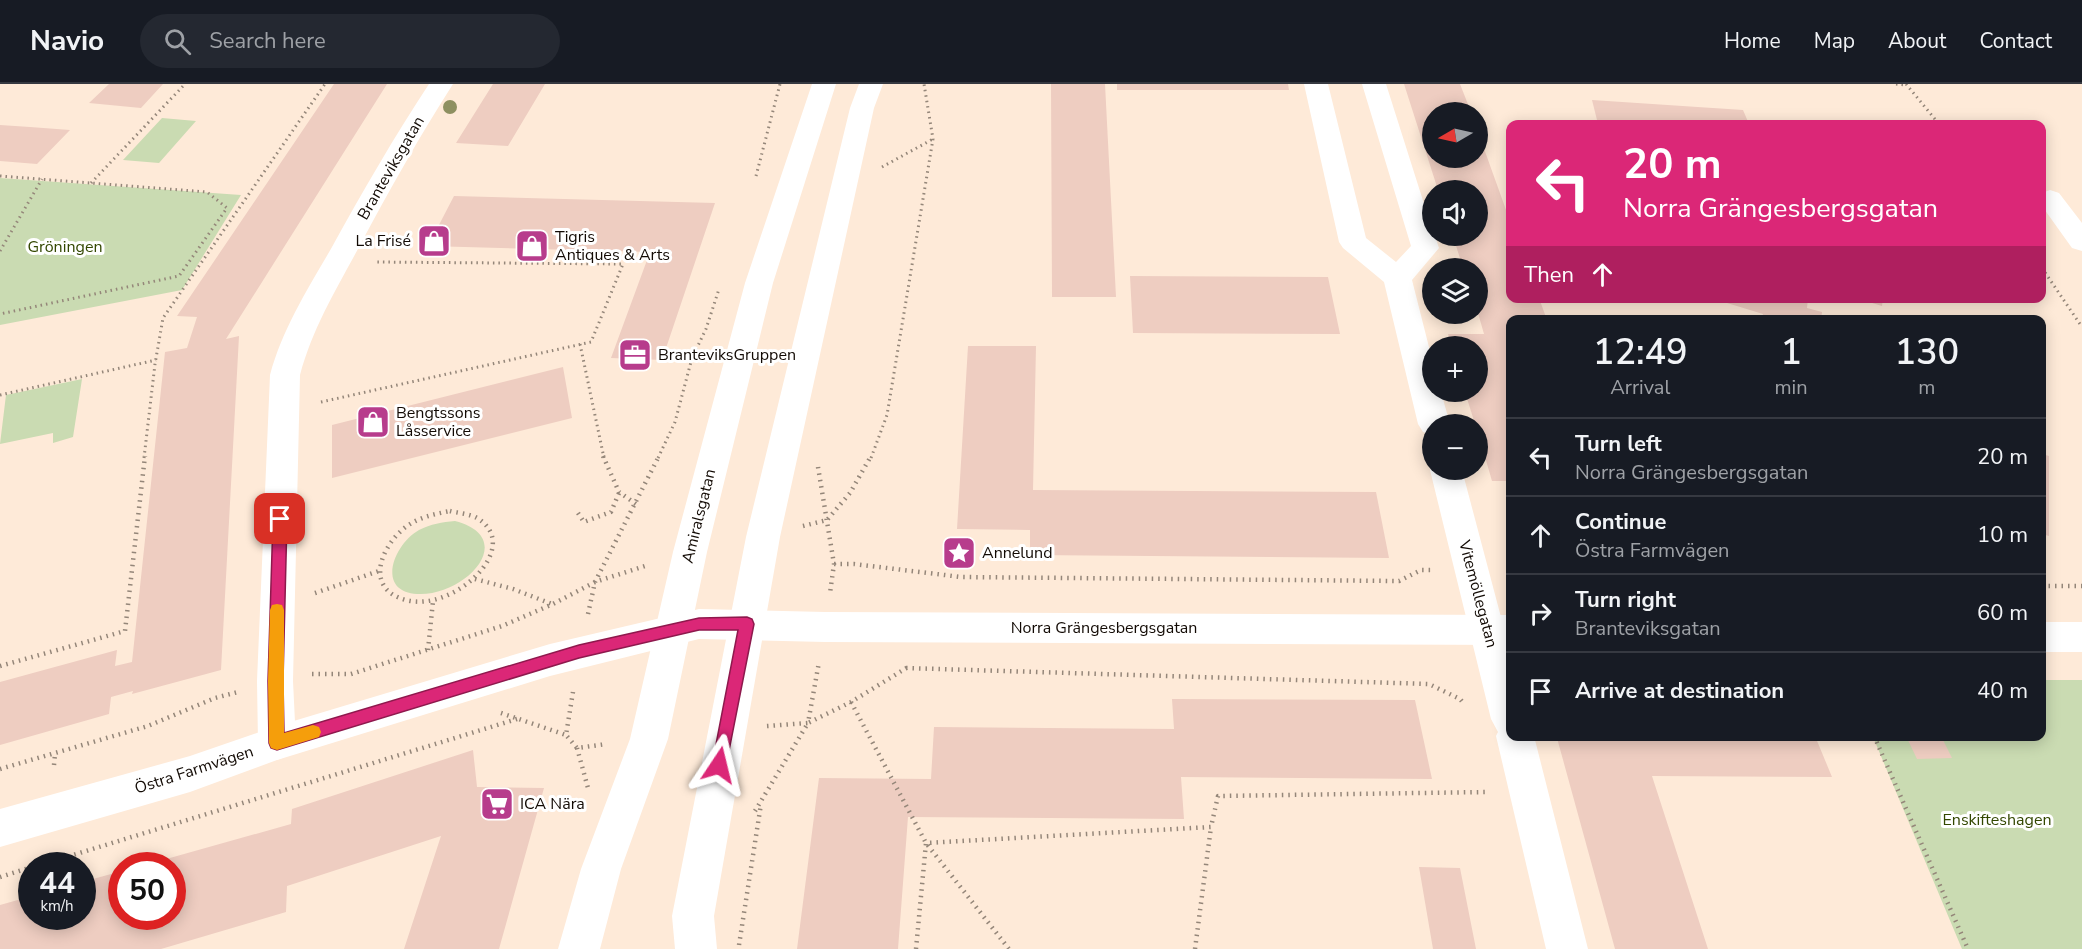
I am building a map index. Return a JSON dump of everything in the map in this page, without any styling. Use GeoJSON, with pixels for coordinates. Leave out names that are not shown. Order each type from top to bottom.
{"type":"FeatureCollection","features":[{"type":"Feature","properties":{"kind":"street","name":"Branteviksgatan"},"geometry":{"type":"LineString","coordinates":[[277,743],[275,681],[282,411],[285,375],[294,342],[401,146],[441,84]]}},
{"type":"Feature","properties":{"kind":"street","name":"Amiralsgatan"},"geometry":{"type":"LineString","coordinates":[[579,949],[601,869],[649,739],[686,626],[690,552],[759,283],[824,84]]}},
{"type":"Feature","properties":{"kind":"street"},"geometry":{"type":"LineString","coordinates":[[696,949],[693,916],[765,525],[862,108],[871,84]]}},
{"type":"Feature","properties":{"kind":"street"},"geometry":{"type":"LineString","coordinates":[[1316,84],[1353,242],[1397,278],[1431,414]]}},
{"type":"Feature","properties":{"kind":"street"},"geometry":{"type":"LineString","coordinates":[[1374,84],[1425,248],[1397,278]]}},
{"type":"Feature","properties":{"kind":"street"},"geometry":{"type":"LineString","coordinates":[[2050,199],[2082,242]]}},
{"type":"Feature","properties":{"kind":"street","name":"Vitemöllegatan"},"geometry":{"type":"LineString","coordinates":[[1448,480],[1471,570],[1500,630],[1506,683]]}},
{"type":"Feature","properties":{"kind":"street","name":"Norra Grängesbergsgatan"},"geometry":{"type":"LineString","coordinates":[[686,626],[747,624],[825,627],[1500,630]]}},
{"type":"Feature","properties":{"kind":"street","name":"Östra Farmvägen"},"geometry":{"type":"LineString","coordinates":[[0,828],[190,774],[277,743],[550,660],[686,626]]}},
{"type":"Feature","properties":{"kind":"street"},"geometry":{"type":"LineString","coordinates":[[2046,637],[2082,637]]}},
{"type":"Feature","properties":{"kind":"street"},"geometry":{"type":"LineString","coordinates":[[1516,741],[1568,949]]}},
{"type":"Feature","properties":{"kind":"path"},"geometry":{"type":"LineString","coordinates":[[91,183],[185,84]]}},
{"type":"Feature","properties":{"kind":"path"},"geometry":{"type":"LineString","coordinates":[[0,666],[126,631],[156,360],[163,318],[325,84]]}},
{"type":"Feature","properties":{"kind":"path"},"geometry":{"type":"LineString","coordinates":[[756,177],[766,146],[780,84]]}},
{"type":"Feature","properties":{"kind":"path"},"geometry":{"type":"LineString","coordinates":[[827,520],[850,493],[870,460],[887,415],[933,139],[924,84]]}},
{"type":"Feature","properties":{"kind":"path"},"geometry":{"type":"LineString","coordinates":[[1896,84],[1906,84],[1937,120]]}},
{"type":"Feature","properties":{"kind":"path"},"geometry":{"type":"LineString","coordinates":[[877,170],[933,139]]}},
{"type":"Feature","properties":{"kind":"path"},"geometry":{"type":"LineString","coordinates":[[0,176],[207,192],[227,208],[179,276],[0,314]]}},
{"type":"Feature","properties":{"kind":"path"},"geometry":{"type":"LineString","coordinates":[[0,251],[42,179]]}},
{"type":"Feature","properties":{"kind":"path"},"geometry":{"type":"LineString","coordinates":[[282,411],[591,342],[622,264],[340,261]]}},
{"type":"Feature","properties":{"kind":"path"},"geometry":{"type":"LineString","coordinates":[[2046,274],[2082,327]]}},
{"type":"Feature","properties":{"kind":"path"},"geometry":{"type":"LineString","coordinates":[[0,770],[148,726],[215,698],[275,681],[306,674],[351,674],[428,650],[502,626],[553,604],[595,582],[675,422],[692,358],[706,329],[721,284]]}},
{"type":"Feature","properties":{"kind":"path"},"geometry":{"type":"LineString","coordinates":[[580,344],[601,451],[619,492],[636,504]]}},
{"type":"Feature","properties":{"kind":"path"},"geometry":{"type":"LineString","coordinates":[[0,395],[156,360]]}},
{"type":"Feature","properties":{"kind":"path"},"geometry":{"type":"LineString","coordinates":[[818,465],[834,564],[854,564],[960,577],[1399,581],[1420,570],[1471,570]]}},
{"type":"Feature","properties":{"kind":"path"},"geometry":{"type":"LineString","coordinates":[[579,513],[584,522],[611,512],[619,492]]}},
{"type":"Feature","properties":{"kind":"path"},"geometry":{"type":"LineString","coordinates":[[450,511],[479,518],[488,527],[493,538],[490,559],[476,579],[456,593],[433,601],[416,602],[400,599],[381,583],[379,571],[381,557],[389,543],[408,526],[433,514],[450,511]]}},
{"type":"Feature","properties":{"kind":"path"},"geometry":{"type":"LineString","coordinates":[[277,606],[379,571]]}},
{"type":"Feature","properties":{"kind":"path"},"geometry":{"type":"LineString","coordinates":[[476,579],[513,589],[553,604]]}},
{"type":"Feature","properties":{"kind":"path"},"geometry":{"type":"LineString","coordinates":[[2046,586],[2082,586]]}},
{"type":"Feature","properties":{"kind":"path"},"geometry":{"type":"LineString","coordinates":[[428,650],[433,601]]}},
{"type":"Feature","properties":{"kind":"path"},"geometry":{"type":"LineString","coordinates":[[739,949],[761,804],[808,723],[851,702],[906,668],[1429,684],[1460,699],[1466,707]]}},
{"type":"Feature","properties":{"kind":"path"},"geometry":{"type":"LineString","coordinates":[[851,702],[926,843],[1009,949]]}},
{"type":"Feature","properties":{"kind":"path"},"geometry":{"type":"LineString","coordinates":[[83,852],[517,719],[566,735]]}},
{"type":"Feature","properties":{"kind":"path"},"geometry":{"type":"LineString","coordinates":[[1876,741],[1968,949]]}},
{"type":"Feature","properties":{"kind":"path"},"geometry":{"type":"LineString","coordinates":[[577,748],[588,789]]}},
{"type":"Feature","properties":{"kind":"path"},"geometry":{"type":"LineString","coordinates":[[54,765],[55,754]]}},
{"type":"Feature","properties":{"kind":"path"},"geometry":{"type":"LineString","coordinates":[[1195,949],[1211,827],[1218,796],[1497,792]]}},
{"type":"Feature","properties":{"kind":"path"},"geometry":{"type":"LineString","coordinates":[[926,843],[1211,827]]}},
{"type":"Feature","properties":{"kind":"path"},"geometry":{"type":"LineString","coordinates":[[916,949],[926,843]]}},
{"type":"Feature","properties":{"kind":"path"},"geometry":{"type":"LineString","coordinates":[[0,877],[18,871]]}},
{"type":"Feature","properties":{"kind":"green space"},"geometry":{"type":"Polygon","coordinates":[[[162,118],[196,121],[159,163],[123,160],[162,118]]]}},
{"type":"Feature","properties":{"kind":"green space","name":"Gröningen"},"geometry":{"type":"Polygon","coordinates":[[[0,178],[241,195],[182,290],[0,325],[0,178]]]}},
{"type":"Feature","properties":{"kind":"green space"},"geometry":{"type":"Polygon","coordinates":[[[82,379],[73,437],[53,443],[53,433],[0,444],[6,395],[82,379]]]}},
{"type":"Feature","properties":{"kind":"green space"},"geometry":{"type":"Polygon","coordinates":[[[455,521],[474,529],[483,540],[484,552],[478,565],[467,577],[435,592],[417,594],[404,591],[396,585],[393,566],[402,545],[419,530],[455,521]]]}},
{"type":"Feature","properties":{"kind":"green space","name":"Enskifteshagen"},"geometry":{"type":"Polygon","coordinates":[[[2046,680],[2082,680],[2082,949],[1962,949],[1875,741],[2046,741],[2046,680]]]}},
{"type":"Feature","properties":{"kind":"building"},"geometry":{"type":"Polygon","coordinates":[[[109,84],[163,84],[141,108],[89,103],[109,84]]]}},
{"type":"Feature","properties":{"kind":"building"},"geometry":{"type":"Polygon","coordinates":[[[334,84],[387,84],[226,339],[239,336],[221,670],[132,694],[133,691],[111,697],[109,714],[0,745],[0,682],[117,650],[115,666],[132,662],[165,352],[187,348],[197,317],[177,316],[334,84]]]}},
{"type":"Feature","properties":{"kind":"building"},"geometry":{"type":"Polygon","coordinates":[[[493,84],[545,84],[508,146],[456,143],[493,84]]]}},
{"type":"Feature","properties":{"kind":"building"},"geometry":{"type":"Polygon","coordinates":[[[1051,84],[1105,84],[1116,297],[1052,297],[1051,84]]]}},
{"type":"Feature","properties":{"kind":"building"},"geometry":{"type":"Polygon","coordinates":[[[1117,84],[1288,84],[1289,90],[1117,90],[1117,84]]]}},
{"type":"Feature","properties":{"kind":"building"},"geometry":{"type":"Polygon","coordinates":[[[1404,84],[1460,84],[1467,102],[1422,102],[1422,140],[1404,84]]]}},
{"type":"Feature","properties":{"kind":"building"},"geometry":{"type":"Polygon","coordinates":[[[1592,100],[1743,110],[1747,120],[1597,120],[1592,100]]]}},
{"type":"Feature","properties":{"kind":"building"},"geometry":{"type":"Polygon","coordinates":[[[0,125],[70,130],[37,164],[0,161],[0,125]]]}},
{"type":"Feature","properties":{"kind":"building"},"geometry":{"type":"Polygon","coordinates":[[[1488,160],[1506,210],[1506,303],[1541,303],[1545,315],[1506,315],[1506,481],[1492,481],[1488,467],[1488,414],[1472,414],[1468,402],[1488,402],[1488,336],[1449,336],[1448,334],[1484,334],[1481,324],[1488,324],[1488,258],[1460,258],[1456,246],[1488,246],[1488,180],[1435,180],[1431,168],[1488,168],[1488,160]]]}},
{"type":"Feature","properties":{"kind":"building"},"geometry":{"type":"Polygon","coordinates":[[[454,196],[715,203],[662,360],[611,358],[650,252],[428,246],[454,196]]]}},
{"type":"Feature","properties":{"kind":"building"},"geometry":{"type":"Polygon","coordinates":[[[1130,276],[1328,277],[1340,334],[1133,333],[1130,276]]]}},
{"type":"Feature","properties":{"kind":"building"},"geometry":{"type":"Polygon","coordinates":[[[1727,303],[1808,303],[1807,308],[1822,312],[1822,315],[1763,314],[1727,303]]]}},
{"type":"Feature","properties":{"kind":"building"},"geometry":{"type":"Polygon","coordinates":[[[968,346],[1036,346],[1033,490],[1376,492],[1389,558],[1030,555],[1030,530],[957,529],[968,346]]]}},
{"type":"Feature","properties":{"kind":"building"},"geometry":{"type":"Polygon","coordinates":[[[563,367],[572,418],[332,478],[332,425],[563,367]]]}},
{"type":"Feature","properties":{"kind":"building"},"geometry":{"type":"Polygon","coordinates":[[[2046,455],[2049,456],[2049,536],[2046,535],[2046,455]]]}},
{"type":"Feature","properties":{"kind":"building"},"geometry":{"type":"Polygon","coordinates":[[[1172,699],[1415,700],[1432,779],[1181,777],[1184,819],[908,817],[898,949],[797,949],[819,778],[931,779],[934,727],[1174,729],[1172,699]]]}},
{"type":"Feature","properties":{"kind":"building"},"geometry":{"type":"Polygon","coordinates":[[[1558,741],[1817,741],[1832,777],[1652,776],[1708,949],[1615,949],[1558,741]]]}},
{"type":"Feature","properties":{"kind":"building"},"geometry":{"type":"Polygon","coordinates":[[[1908,741],[1944,741],[1952,758],[1917,759],[1908,741]]]}},
{"type":"Feature","properties":{"kind":"building"},"geometry":{"type":"Polygon","coordinates":[[[473,750],[477,787],[544,788],[499,949],[404,949],[441,836],[287,886],[286,912],[161,949],[0,949],[0,905],[18,900],[18,930],[96,930],[96,878],[108,875],[108,930],[186,930],[186,853],[291,824],[292,809],[473,750]]]}},
{"type":"Feature","properties":{"kind":"building"},"geometry":{"type":"Polygon","coordinates":[[[1419,867],[1460,868],[1476,949],[1433,949],[1419,867]]]}},
{"type":"Feature","properties":{"kind":"slow traffic"},"geometry":{"type":"LineString","coordinates":[[277,610],[275,681],[277,743],[313,732]]}},
{"type":"Feature","properties":{"kind":"place","name":"La Frisé"},"geometry":{"type":"Point","coordinates":[434,241]}},
{"type":"Feature","properties":{"kind":"place","name":"Tigris Antiques & Arts"},"geometry":{"type":"Point","coordinates":[532,246]}},
{"type":"Feature","properties":{"kind":"place","name":"BranteviksGruppen"},"geometry":{"type":"Point","coordinates":[635,355]}},
{"type":"Feature","properties":{"kind":"place","name":"Bengtssons Låsservice"},"geometry":{"type":"Point","coordinates":[373,422]}},
{"type":"Feature","properties":{"kind":"place","name":"Annelund"},"geometry":{"type":"Point","coordinates":[959,553]}},
{"type":"Feature","properties":{"kind":"place","name":"ICA Nära"},"geometry":{"type":"Point","coordinates":[497,804]}},
{"type":"Feature","properties":{"kind":"route"},"geometry":{"type":"LineString","coordinates":[[280,519],[275,681],[277,743],[579,652],[674,628],[699,624],[747,624],[719,765]]}}]}
